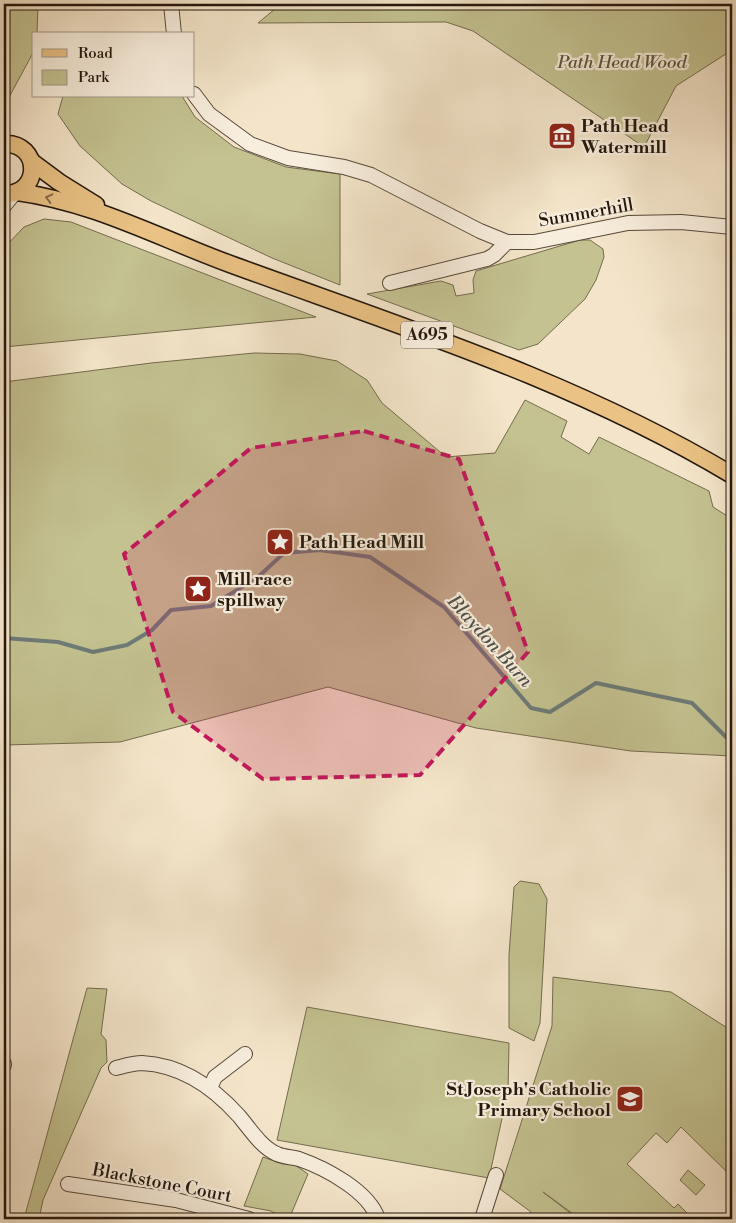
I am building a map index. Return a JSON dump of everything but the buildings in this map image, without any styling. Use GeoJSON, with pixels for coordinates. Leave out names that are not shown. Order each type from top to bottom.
{"type":"FeatureCollection","features":[{"type":"Feature","properties":{"kind":"main road","name":"A695"},"geometry":{"type":"LineString","coordinates":[[4,144],[20,147],[32,162],[58,182],[113,216]]}},
{"type":"Feature","properties":{"kind":"main road","name":"A695"},"geometry":{"type":"LineString","coordinates":[[10,196],[30,180],[32,162]]}},
{"type":"Feature","properties":{"kind":"main road","name":"A695"},"geometry":{"type":"LineString","coordinates":[[10,196],[38,195],[113,216],[228,263],[522,370],[638,423],[732,475]]}},
{"type":"Feature","properties":{"kind":"street"},"geometry":{"type":"LineString","coordinates":[[171,4],[174,32]]}},
{"type":"Feature","properties":{"kind":"street"},"geometry":{"type":"LineString","coordinates":[[195,95],[209,114],[250,144],[288,158],[344,167],[372,176],[480,231],[506,242],[494,255],[458,272],[390,283]]}},
{"type":"Feature","properties":{"kind":"street","name":"Summerhill"},"geometry":{"type":"LineString","coordinates":[[506,242],[534,242],[628,223],[681,222],[732,227]]}},
{"type":"Feature","properties":{"kind":"street"},"geometry":{"type":"LineString","coordinates":[[210,1088],[215,1077],[245,1054]]}},
{"type":"Feature","properties":{"kind":"street"},"geometry":{"type":"LineString","coordinates":[[116,1068],[140,1063],[163,1066],[193,1077],[210,1088],[239,1116],[257,1138],[276,1154],[299,1159],[322,1169],[353,1187],[375,1211],[378,1219]]}},
{"type":"Feature","properties":{"kind":"street"},"geometry":{"type":"LineString","coordinates":[[482,1219],[496,1175]]}},
{"type":"Feature","properties":{"kind":"street","name":"Blackstone Court"},"geometry":{"type":"LineString","coordinates":[[68,1184],[176,1200],[249,1219]]}},
{"type":"Feature","properties":{"kind":"highlighted area"},"geometry":{"type":"Polygon","coordinates":[[[364,431],[459,459],[528,652],[420,775],[263,779],[173,712],[124,554],[251,448],[364,431]]]}},
{"type":"Feature","properties":{"kind":"green space"},"geometry":{"type":"Polygon","coordinates":[[[4,4],[38,4],[37,32],[32,32],[32,55],[7,101],[4,101],[4,4]]]}},
{"type":"Feature","properties":{"kind":"green space","name":"Path Head Wood"},"geometry":{"type":"Polygon","coordinates":[[[281,4],[732,4],[732,50],[676,86],[644,147],[473,31],[446,22],[258,23],[281,4]]]}},
{"type":"Feature","properties":{"kind":"green space"},"geometry":{"type":"Polygon","coordinates":[[[62,98],[183,98],[195,117],[234,147],[286,167],[340,174],[340,285],[272,258],[151,201],[122,184],[80,146],[58,114],[62,98]]]}},
{"type":"Feature","properties":{"kind":"green space"},"geometry":{"type":"Polygon","coordinates":[[[44,219],[71,222],[316,317],[4,347],[4,248],[24,227],[44,219]]]}},
{"type":"Feature","properties":{"kind":"green space"},"geometry":{"type":"Polygon","coordinates":[[[580,240],[590,240],[603,249],[604,257],[596,280],[585,299],[538,344],[519,350],[367,294],[441,281],[453,285],[456,296],[474,293],[473,280],[476,271],[580,240]]]}},
{"type":"Feature","properties":{"kind":"green space"},"geometry":{"type":"Polygon","coordinates":[[[254,353],[300,354],[337,361],[367,380],[382,403],[446,457],[495,453],[525,400],[567,421],[561,437],[589,454],[599,437],[709,491],[713,507],[732,519],[732,756],[631,751],[476,728],[328,687],[120,742],[4,745],[4,382],[151,363],[254,353]]]}},
{"type":"Feature","properties":{"kind":"green space"},"geometry":{"type":"Polygon","coordinates":[[[520,881],[539,884],[547,899],[540,1023],[534,1041],[509,1028],[509,955],[514,887],[520,881]]]}},
{"type":"Feature","properties":{"kind":"green space","name":"St Joseph's Catholic Primary School"},"geometry":{"type":"Polygon","coordinates":[[[553,977],[671,992],[732,1031],[732,1177],[681,1127],[667,1143],[656,1133],[627,1164],[674,1208],[678,1204],[693,1219],[580,1219],[543,1192],[578,1219],[529,1219],[531,1212],[500,1189],[552,1026],[553,977]]]}},
{"type":"Feature","properties":{"kind":"green space"},"geometry":{"type":"Polygon","coordinates":[[[87,988],[107,989],[101,1034],[106,1040],[107,1062],[101,1068],[43,1200],[39,1219],[24,1219],[87,988]]]}},
{"type":"Feature","properties":{"kind":"green space"},"geometry":{"type":"Polygon","coordinates":[[[307,1007],[509,1043],[508,1091],[489,1178],[277,1140],[307,1007]]]}},
{"type":"Feature","properties":{"kind":"green space"},"geometry":{"type":"Polygon","coordinates":[[[263,1157],[274,1161],[292,1163],[308,1174],[289,1219],[284,1219],[271,1211],[244,1206],[263,1157]]]}},
{"type":"Feature","properties":{"kind":"green space"},"geometry":{"type":"Polygon","coordinates":[[[688,1170],[705,1185],[696,1195],[680,1180],[688,1170]]]}},
{"type":"Feature","properties":{"kind":"waterway","name":"Blaydon Burn"},"geometry":{"type":"LineString","coordinates":[[4,638],[58,642],[93,652],[127,645],[152,630],[171,610],[211,606],[258,577],[284,553],[320,550],[370,557],[444,607],[531,708],[550,712],[596,683],[692,703],[727,738],[732,736]]}},
{"type":"Feature","properties":{"kind":"place","name":"Path Head Watermill"},"geometry":{"type":"Point","coordinates":[562,136]}},
{"type":"Feature","properties":{"kind":"place","name":"Path Head Mill"},"geometry":{"type":"Point","coordinates":[280,542]}},
{"type":"Feature","properties":{"kind":"place","name":"Mill race spillway"},"geometry":{"type":"Point","coordinates":[198,589]}},
{"type":"Feature","properties":{"kind":"place","name":"St Joseph's Catholic Primary School"},"geometry":{"type":"Point","coordinates":[630,1099]}}]}
